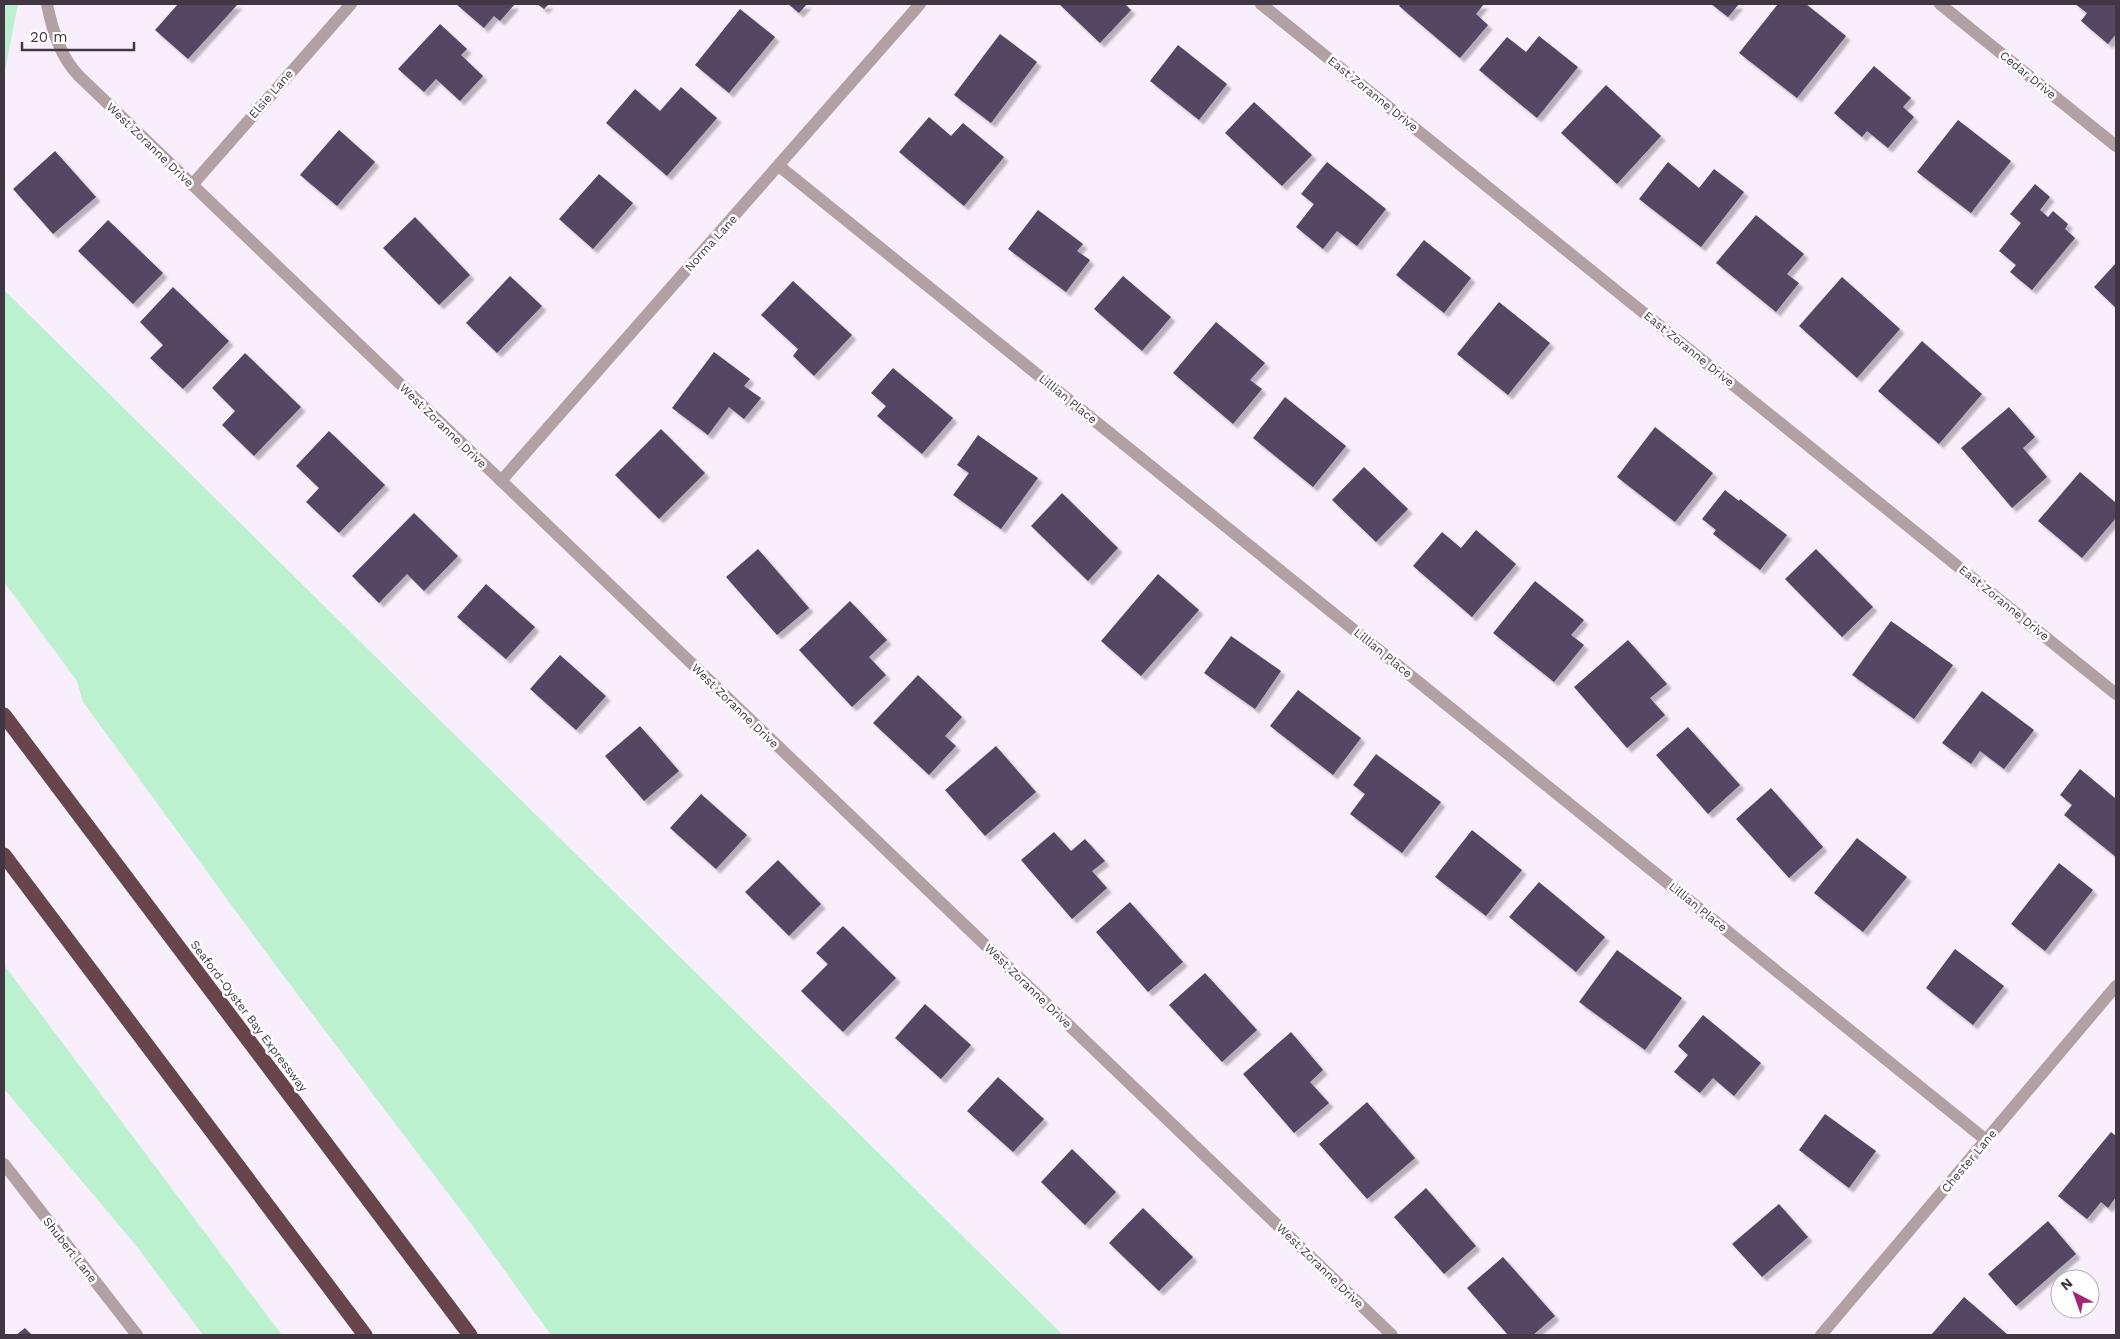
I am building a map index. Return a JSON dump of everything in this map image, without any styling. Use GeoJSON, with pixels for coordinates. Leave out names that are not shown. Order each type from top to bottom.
{"type":"FeatureCollection","features":[{"type":"Feature","properties":{"kind":"highway","name":"Seaford-Oyster Bay Expressway"},"geometry":{"type":"LineString","coordinates":[[4,715],[470,1335]]}},
{"type":"Feature","properties":{"kind":"highway"},"geometry":{"type":"LineString","coordinates":[[4,855],[365,1335]]}},
{"type":"Feature","properties":{"kind":"street","name":"West Zoranne Drive"},"geometry":{"type":"LineString","coordinates":[[48,4],[51,27],[71,68],[79,76],[1392,1335]]}},
{"type":"Feature","properties":{"kind":"street","name":"Elsie Lane"},"geometry":{"type":"LineString","coordinates":[[192,185],[351,4]]}},
{"type":"Feature","properties":{"kind":"street","name":"Norma Lane"},"geometry":{"type":"LineString","coordinates":[[501,481],[920,4]]}},
{"type":"Feature","properties":{"kind":"street","name":"East Zoranne Drive"},"geometry":{"type":"LineString","coordinates":[[1261,4],[2116,694]]}},
{"type":"Feature","properties":{"kind":"street","name":"Cedar Drive"},"geometry":{"type":"LineString","coordinates":[[1940,4],[2116,146]]}},
{"type":"Feature","properties":{"kind":"street","name":"Lillian Place"},"geometry":{"type":"LineString","coordinates":[[779,166],[1986,1140]]}},
{"type":"Feature","properties":{"kind":"street","name":"Chester Lane"},"geometry":{"type":"LineString","coordinates":[[1821,1335],[2116,986]]}},
{"type":"Feature","properties":{"kind":"street","name":"Shubert Lane"},"geometry":{"type":"LineString","coordinates":[[4,1164],[137,1335]]}},
{"type":"Feature","properties":{"kind":"green space"},"geometry":{"type":"Polygon","coordinates":[[[4,4],[18,4],[4,76],[4,4]]]}},
{"type":"Feature","properties":{"kind":"green space"},"geometry":{"type":"Polygon","coordinates":[[[4,290],[1063,1335],[551,1335],[472,1225],[276,966],[83,702],[77,681],[4,582],[4,290]]]}},
{"type":"Feature","properties":{"kind":"green space"},"geometry":{"type":"Polygon","coordinates":[[[4,965],[282,1335],[203,1335],[134,1243],[4,1089],[4,965]]]}},
{"type":"Feature","properties":{"kind":"building"},"geometry":{"type":"Polygon","coordinates":[[[178,4],[238,4],[188,59],[155,30],[178,4]]]}},
{"type":"Feature","properties":{"kind":"building"},"geometry":{"type":"Polygon","coordinates":[[[456,4],[515,4],[500,21],[494,16],[484,28],[456,4]]]}},
{"type":"Feature","properties":{"kind":"building"},"geometry":{"type":"Polygon","coordinates":[[[537,4],[549,4],[544,9],[537,4]]]}},
{"type":"Feature","properties":{"kind":"building"},"geometry":{"type":"Polygon","coordinates":[[[788,4],[807,4],[799,13],[788,4]]]}},
{"type":"Feature","properties":{"kind":"building"},"geometry":{"type":"Polygon","coordinates":[[[1059,4],[1125,4],[1131,10],[1100,43],[1059,4]]]}},
{"type":"Feature","properties":{"kind":"building"},"geometry":{"type":"Polygon","coordinates":[[[1401,4],[1484,4],[1476,14],[1488,25],[1460,58],[1399,6],[1401,4]]]}},
{"type":"Feature","properties":{"kind":"building"},"geometry":{"type":"Polygon","coordinates":[[[1711,4],[1739,4],[1728,17],[1711,4]]]}},
{"type":"Feature","properties":{"kind":"building"},"geometry":{"type":"Polygon","coordinates":[[[1778,4],[1806,4],[1846,36],[1797,98],[1739,53],[1778,4]]]}},
{"type":"Feature","properties":{"kind":"building"},"geometry":{"type":"Polygon","coordinates":[[[2075,4],[2116,4],[2116,34],[2108,44],[2081,21],[2087,13],[2075,4]]]}},
{"type":"Feature","properties":{"kind":"building"},"geometry":{"type":"Polygon","coordinates":[[[740,9],[775,37],[729,93],[695,65],[740,9]]]}},
{"type":"Feature","properties":{"kind":"building"},"geometry":{"type":"Polygon","coordinates":[[[440,24],[467,49],[461,55],[483,76],[460,101],[436,79],[424,92],[398,69],[440,24]]]}},
{"type":"Feature","properties":{"kind":"building"},"geometry":{"type":"Polygon","coordinates":[[[1000,34],[1037,62],[991,123],[954,95],[1000,34]]]}},
{"type":"Feature","properties":{"kind":"building"},"geometry":{"type":"Polygon","coordinates":[[[1539,36],[1578,67],[1537,118],[1479,70],[1507,37],[1526,52],[1539,36]]]}},
{"type":"Feature","properties":{"kind":"building"},"geometry":{"type":"Polygon","coordinates":[[[1178,45],[1227,84],[1199,120],[1150,81],[1178,45]]]}},
{"type":"Feature","properties":{"kind":"building"},"geometry":{"type":"Polygon","coordinates":[[[1874,66],[1911,98],[1903,107],[1914,117],[1888,148],[1867,131],[1862,137],[1834,113],[1874,66]]]}},
{"type":"Feature","properties":{"kind":"building"},"geometry":{"type":"Polygon","coordinates":[[[1606,85],[1661,136],[1617,184],[1561,133],[1606,85]]]}},
{"type":"Feature","properties":{"kind":"building"},"geometry":{"type":"Polygon","coordinates":[[[681,87],[717,118],[667,176],[606,123],[635,89],[660,111],[681,87]]]}},
{"type":"Feature","properties":{"kind":"building"},"geometry":{"type":"Polygon","coordinates":[[[1254,102],[1312,155],[1282,186],[1225,133],[1254,102]]]}},
{"type":"Feature","properties":{"kind":"building"},"geometry":{"type":"Polygon","coordinates":[[[929,117],[951,136],[963,123],[1004,157],[964,206],[899,152],[929,117]]]}},
{"type":"Feature","properties":{"kind":"building"},"geometry":{"type":"Polygon","coordinates":[[[1958,120],[2011,161],[1971,213],[1917,172],[1958,120]]]}},
{"type":"Feature","properties":{"kind":"building"},"geometry":{"type":"Polygon","coordinates":[[[339,130],[375,162],[337,206],[300,175],[339,130]]]}},
{"type":"Feature","properties":{"kind":"building"},"geometry":{"type":"Polygon","coordinates":[[[55,151],[96,197],[53,234],[13,189],[55,151]]]}},
{"type":"Feature","properties":{"kind":"building"},"geometry":{"type":"Polygon","coordinates":[[[1327,162],[1386,209],[1357,246],[1337,231],[1323,249],[1296,227],[1314,204],[1301,194],[1327,162]]]}},
{"type":"Feature","properties":{"kind":"building"},"geometry":{"type":"Polygon","coordinates":[[[1668,162],[1699,188],[1714,169],[1744,192],[1701,247],[1639,199],[1668,162]]]}},
{"type":"Feature","properties":{"kind":"building"},"geometry":{"type":"Polygon","coordinates":[[[599,174],[633,203],[593,249],[559,219],[599,174]]]}},
{"type":"Feature","properties":{"kind":"building"},"geometry":{"type":"Polygon","coordinates":[[[2035,184],[2050,197],[2040,210],[2048,217],[2053,211],[2068,224],[2065,229],[2075,238],[2032,290],[2010,272],[2016,265],[1999,251],[2021,223],[2010,214],[2035,184]]]}},
{"type":"Feature","properties":{"kind":"building"},"geometry":{"type":"Polygon","coordinates":[[[1038,210],[1083,244],[1077,251],[1090,260],[1066,292],[1008,249],[1038,210]]]}},
{"type":"Feature","properties":{"kind":"building"},"geometry":{"type":"Polygon","coordinates":[[[1756,215],[1804,254],[1787,274],[1799,283],[1776,312],[1716,263],[1756,215]]]}},
{"type":"Feature","properties":{"kind":"building"},"geometry":{"type":"Polygon","coordinates":[[[415,217],[470,275],[439,305],[383,248],[415,217]]]}},
{"type":"Feature","properties":{"kind":"building"},"geometry":{"type":"Polygon","coordinates":[[[108,220],[163,273],[133,304],[78,251],[108,220]]]}},
{"type":"Feature","properties":{"kind":"building"},"geometry":{"type":"Polygon","coordinates":[[[1424,240],[1471,278],[1444,313],[1396,275],[1424,240]]]}},
{"type":"Feature","properties":{"kind":"building"},"geometry":{"type":"Polygon","coordinates":[[[2116,263],[2116,308],[2094,287],[2116,263]]]}},
{"type":"Feature","properties":{"kind":"building"},"geometry":{"type":"Polygon","coordinates":[[[510,276],[542,306],[497,353],[466,323],[510,276]]]}},
{"type":"Feature","properties":{"kind":"building"},"geometry":{"type":"Polygon","coordinates":[[[1123,276],[1171,317],[1142,351],[1094,309],[1123,276]]]}},
{"type":"Feature","properties":{"kind":"building"},"geometry":{"type":"Polygon","coordinates":[[[1842,277],[1900,329],[1857,378],[1799,326],[1842,277]]]}},
{"type":"Feature","properties":{"kind":"building"},"geometry":{"type":"Polygon","coordinates":[[[793,281],[852,335],[814,376],[793,356],[798,349],[761,315],[793,281]]]}},
{"type":"Feature","properties":{"kind":"building"},"geometry":{"type":"Polygon","coordinates":[[[173,287],[229,341],[183,389],[150,358],[163,345],[140,322],[173,287]]]}},
{"type":"Feature","properties":{"kind":"building"},"geometry":{"type":"Polygon","coordinates":[[[1499,302],[1550,343],[1508,395],[1457,354],[1499,302]]]}},
{"type":"Feature","properties":{"kind":"building"},"geometry":{"type":"Polygon","coordinates":[[[1216,322],[1265,363],[1250,380],[1262,389],[1233,424],[1173,373],[1216,322]]]}},
{"type":"Feature","properties":{"kind":"building"},"geometry":{"type":"Polygon","coordinates":[[[1922,341],[1982,394],[1939,444],[1878,391],[1922,341]]]}},
{"type":"Feature","properties":{"kind":"building"},"geometry":{"type":"Polygon","coordinates":[[[714,352],[750,379],[744,386],[761,398],[744,419],[729,407],[708,435],[672,408],[714,352]]]}},
{"type":"Feature","properties":{"kind":"building"},"geometry":{"type":"Polygon","coordinates":[[[245,353],[301,407],[254,456],[222,425],[235,411],[212,388],[245,353]]]}},
{"type":"Feature","properties":{"kind":"building"},"geometry":{"type":"Polygon","coordinates":[[[893,368],[953,418],[922,454],[877,416],[886,406],[871,393],[893,368]]]}},
{"type":"Feature","properties":{"kind":"building"},"geometry":{"type":"Polygon","coordinates":[[[1285,397],[1346,446],[1313,487],[1253,438],[1285,397]]]}},
{"type":"Feature","properties":{"kind":"building"},"geometry":{"type":"Polygon","coordinates":[[[2009,407],[2035,437],[2023,448],[2047,477],[2012,508],[1961,448],[2009,407]]]}},
{"type":"Feature","properties":{"kind":"building"},"geometry":{"type":"Polygon","coordinates":[[[1655,427],[1713,473],[1675,522],[1617,477],[1655,427]]]}},
{"type":"Feature","properties":{"kind":"building"},"geometry":{"type":"Polygon","coordinates":[[[661,429],[705,473],[659,519],[615,475],[661,429]]]}},
{"type":"Feature","properties":{"kind":"building"},"geometry":{"type":"Polygon","coordinates":[[[329,431],[385,485],[339,533],[306,502],[319,488],[296,466],[329,431]]]}},
{"type":"Feature","properties":{"kind":"building"},"geometry":{"type":"Polygon","coordinates":[[[978,435],[1038,478],[1001,529],[953,495],[969,473],[957,465],[978,435]]]}},
{"type":"Feature","properties":{"kind":"building"},"geometry":{"type":"Polygon","coordinates":[[[1364,467],[1408,509],[1376,542],[1332,500],[1364,467]]]}},
{"type":"Feature","properties":{"kind":"building"},"geometry":{"type":"Polygon","coordinates":[[[2080,472],[2116,503],[2116,518],[2082,558],[2038,521],[2080,472]]]}},
{"type":"Feature","properties":{"kind":"building"},"geometry":{"type":"Polygon","coordinates":[[[1725,490],[1739,501],[1740,499],[1787,535],[1760,570],[1713,534],[1716,530],[1702,519],[1725,490]]]}},
{"type":"Feature","properties":{"kind":"building"},"geometry":{"type":"Polygon","coordinates":[[[1062,493],[1118,548],[1088,581],[1031,526],[1062,493]]]}},
{"type":"Feature","properties":{"kind":"building"},"geometry":{"type":"Polygon","coordinates":[[[414,513],[458,556],[424,591],[407,574],[379,603],[352,576],[414,513]]]}},
{"type":"Feature","properties":{"kind":"building"},"geometry":{"type":"Polygon","coordinates":[[[1476,530],[1516,564],[1472,617],[1413,566],[1442,532],[1461,548],[1476,530]]]}},
{"type":"Feature","properties":{"kind":"building"},"geometry":{"type":"Polygon","coordinates":[[[758,549],[809,608],[777,635],[726,577],[758,549]]]}},
{"type":"Feature","properties":{"kind":"building"},"geometry":{"type":"Polygon","coordinates":[[[1816,549],[1873,607],[1842,637],[1785,579],[1816,549]]]}},
{"type":"Feature","properties":{"kind":"building"},"geometry":{"type":"Polygon","coordinates":[[[1158,574],[1199,610],[1141,676],[1101,641],[1158,574]]]}},
{"type":"Feature","properties":{"kind":"building"},"geometry":{"type":"Polygon","coordinates":[[[1535,581],[1584,620],[1571,635],[1584,645],[1554,682],[1493,633],[1535,581]]]}},
{"type":"Feature","properties":{"kind":"building"},"geometry":{"type":"Polygon","coordinates":[[[486,584],[535,627],[506,659],[457,617],[486,584]]]}},
{"type":"Feature","properties":{"kind":"building"},"geometry":{"type":"Polygon","coordinates":[[[850,601],[887,640],[869,657],[886,675],[852,707],[799,650],[850,601]]]}},
{"type":"Feature","properties":{"kind":"building"},"geometry":{"type":"Polygon","coordinates":[[[1891,621],[1953,665],[1914,719],[1852,675],[1891,621]]]}},
{"type":"Feature","properties":{"kind":"building"},"geometry":{"type":"Polygon","coordinates":[[[1231,636],[1281,671],[1255,709],[1204,673],[1231,636]]]}},
{"type":"Feature","properties":{"kind":"building"},"geometry":{"type":"Polygon","coordinates":[[[1628,640],[1667,684],[1650,698],[1665,715],[1627,748],[1574,687],[1628,640]]]}},
{"type":"Feature","properties":{"kind":"building"},"geometry":{"type":"Polygon","coordinates":[[[560,655],[606,696],[576,730],[530,689],[560,655]]]}},
{"type":"Feature","properties":{"kind":"building"},"geometry":{"type":"Polygon","coordinates":[[[918,675],[962,717],[945,736],[956,746],[929,775],[873,723],[918,675]]]}},
{"type":"Feature","properties":{"kind":"building"},"geometry":{"type":"Polygon","coordinates":[[[1298,690],[1361,738],[1333,775],[1270,726],[1298,690]]]}},
{"type":"Feature","properties":{"kind":"building"},"geometry":{"type":"Polygon","coordinates":[[[1982,691],[2034,730],[2004,769],[1980,751],[1971,764],[1942,743],[1982,691]]]}},
{"type":"Feature","properties":{"kind":"building"},"geometry":{"type":"Polygon","coordinates":[[[640,726],[679,771],[644,801],[605,756],[640,726]]]}},
{"type":"Feature","properties":{"kind":"building"},"geometry":{"type":"Polygon","coordinates":[[[1688,727],[1740,785],[1708,814],[1656,755],[1688,727]]]}},
{"type":"Feature","properties":{"kind":"building"},"geometry":{"type":"Polygon","coordinates":[[[996,746],[1036,792],[985,836],[945,790],[996,746]]]}},
{"type":"Feature","properties":{"kind":"building"},"geometry":{"type":"Polygon","coordinates":[[[1376,754],[1441,802],[1402,853],[1350,814],[1365,794],[1353,785],[1376,754]]]}},
{"type":"Feature","properties":{"kind":"building"},"geometry":{"type":"Polygon","coordinates":[[[2080,769],[2116,799],[2116,857],[2064,815],[2072,805],[2060,795],[2080,769]]]}},
{"type":"Feature","properties":{"kind":"building"},"geometry":{"type":"Polygon","coordinates":[[[1771,788],[1823,847],[1789,878],[1736,819],[1771,788]]]}},
{"type":"Feature","properties":{"kind":"building"},"geometry":{"type":"Polygon","coordinates":[[[701,794],[747,835],[716,869],[670,828],[701,794]]]}},
{"type":"Feature","properties":{"kind":"building"},"geometry":{"type":"Polygon","coordinates":[[[1472,830],[1522,870],[1486,916],[1435,877],[1472,830]]]}},
{"type":"Feature","properties":{"kind":"building"},"geometry":{"type":"Polygon","coordinates":[[[1054,832],[1071,851],[1085,839],[1105,861],[1092,871],[1107,888],[1072,919],[1021,860],[1054,832]]]}},
{"type":"Feature","properties":{"kind":"building"},"geometry":{"type":"Polygon","coordinates":[[[1857,838],[1907,877],[1863,932],[1814,893],[1857,838]]]}},
{"type":"Feature","properties":{"kind":"building"},"geometry":{"type":"Polygon","coordinates":[[[778,860],[821,904],[789,936],[745,892],[778,860]]]}},
{"type":"Feature","properties":{"kind":"building"},"geometry":{"type":"Polygon","coordinates":[[[2059,863],[2093,890],[2045,951],[2011,924],[2059,863]]]}},
{"type":"Feature","properties":{"kind":"building"},"geometry":{"type":"Polygon","coordinates":[[[1539,882],[1605,937],[1576,972],[1509,917],[1539,882]]]}},
{"type":"Feature","properties":{"kind":"building"},"geometry":{"type":"Polygon","coordinates":[[[1130,902],[1183,962],[1148,992],[1096,932],[1130,902]]]}},
{"type":"Feature","properties":{"kind":"building"},"geometry":{"type":"Polygon","coordinates":[[[843,926],[896,978],[843,1032],[801,991],[828,964],[816,953],[843,926]]]}},
{"type":"Feature","properties":{"kind":"building"},"geometry":{"type":"Polygon","coordinates":[[[1955,949],[2004,986],[1973,1025],[1926,988],[1955,949]]]}},
{"type":"Feature","properties":{"kind":"building"},"geometry":{"type":"Polygon","coordinates":[[[1617,950],[1682,998],[1645,1050],[1579,1002],[1617,950]]]}},
{"type":"Feature","properties":{"kind":"building"},"geometry":{"type":"Polygon","coordinates":[[[1205,973],[1257,1030],[1222,1062],[1169,1005],[1205,973]]]}},
{"type":"Feature","properties":{"kind":"building"},"geometry":{"type":"Polygon","coordinates":[[[925,1004],[971,1045],[941,1079],[895,1038],[925,1004]]]}},
{"type":"Feature","properties":{"kind":"building"},"geometry":{"type":"Polygon","coordinates":[[[1703,1015],[1761,1063],[1734,1096],[1713,1078],[1700,1093],[1674,1072],[1688,1055],[1678,1046],[1703,1015]]]}},
{"type":"Feature","properties":{"kind":"building"},"geometry":{"type":"Polygon","coordinates":[[[1291,1032],[1323,1070],[1310,1082],[1329,1103],[1294,1133],[1243,1074],[1291,1032]]]}},
{"type":"Feature","properties":{"kind":"building"},"geometry":{"type":"Polygon","coordinates":[[[998,1077],[1044,1119],[1013,1152],[967,1111],[998,1077]]]}},
{"type":"Feature","properties":{"kind":"building"},"geometry":{"type":"Polygon","coordinates":[[[1367,1102],[1415,1158],[1367,1199],[1319,1144],[1367,1102]]]}},
{"type":"Feature","properties":{"kind":"building"},"geometry":{"type":"Polygon","coordinates":[[[1825,1114],[1876,1151],[1849,1188],[1799,1150],[1825,1114]]]}},
{"type":"Feature","properties":{"kind":"building"},"geometry":{"type":"Polygon","coordinates":[[[2111,1132],[2116,1136],[2116,1197],[2108,1208],[2101,1202],[2087,1219],[2058,1196],[2111,1132]]]}},
{"type":"Feature","properties":{"kind":"building"},"geometry":{"type":"Polygon","coordinates":[[[1072,1149],[1116,1192],[1085,1225],[1041,1182],[1072,1149]]]}},
{"type":"Feature","properties":{"kind":"building"},"geometry":{"type":"Polygon","coordinates":[[[1426,1188],[1476,1246],[1444,1274],[1394,1217],[1426,1188]]]}},
{"type":"Feature","properties":{"kind":"building"},"geometry":{"type":"Polygon","coordinates":[[[1779,1204],[1808,1237],[1762,1277],[1732,1244],[1779,1204]]]}},
{"type":"Feature","properties":{"kind":"building"},"geometry":{"type":"Polygon","coordinates":[[[1143,1208],[1193,1257],[1159,1291],[1109,1243],[1143,1208]]]}},
{"type":"Feature","properties":{"kind":"building"},"geometry":{"type":"Polygon","coordinates":[[[2048,1221],[2076,1254],[2059,1269],[2050,1269],[2050,1277],[2016,1306],[1988,1274],[2048,1221]]]}},
{"type":"Feature","properties":{"kind":"building"},"geometry":{"type":"Polygon","coordinates":[[[1503,1257],[1555,1316],[1533,1335],[1508,1335],[1467,1288],[1503,1257]]]}},
{"type":"Feature","properties":{"kind":"building"},"geometry":{"type":"Polygon","coordinates":[[[1964,1297],[2008,1335],[1931,1335],[1964,1297]]]}},
{"type":"Feature","properties":{"kind":"building"},"geometry":{"type":"Polygon","coordinates":[[[25,1328],[32,1335],[16,1335],[25,1328]]]}}]}
